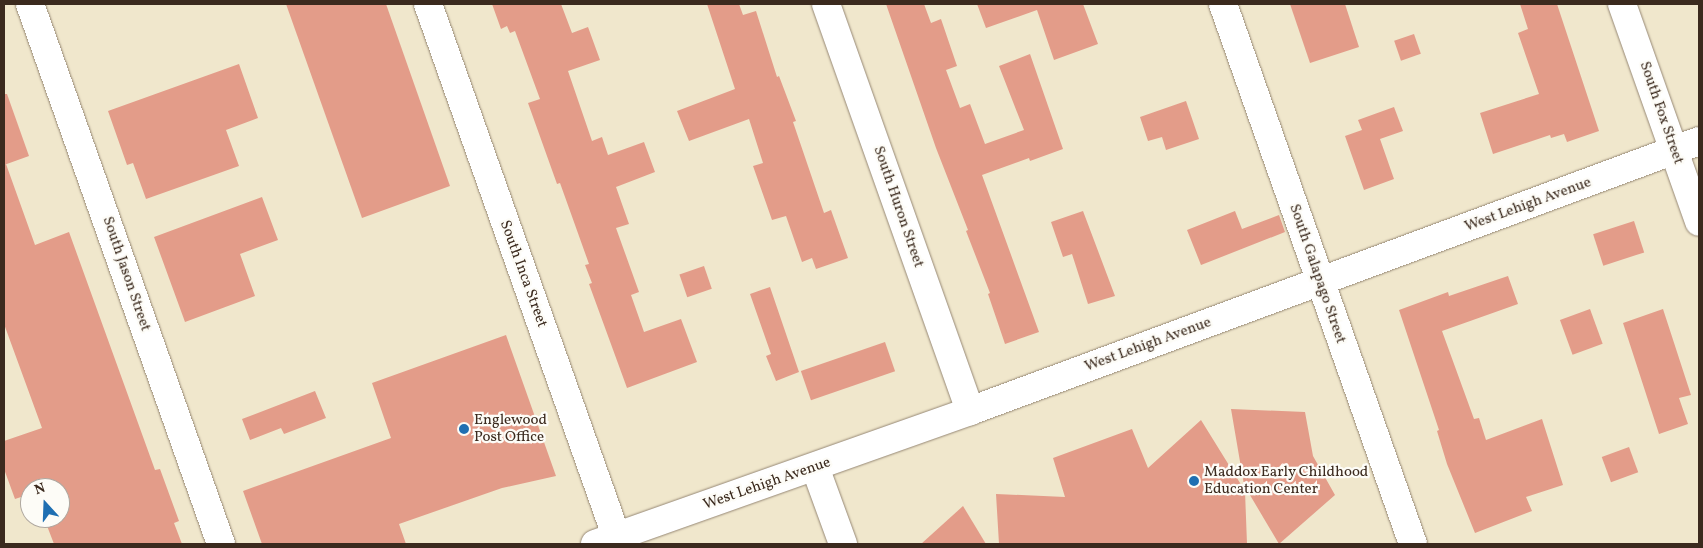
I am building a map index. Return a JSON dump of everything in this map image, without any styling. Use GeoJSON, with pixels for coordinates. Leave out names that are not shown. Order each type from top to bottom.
{"type":"FeatureCollection","features":[{"type":"Feature","properties":{"kind":"street","name":"South Jason Street"},"geometry":{"type":"LineString","coordinates":[[30,4],[221,544]]}},
{"type":"Feature","properties":{"kind":"street","name":"South Inca Street"},"geometry":{"type":"LineString","coordinates":[[428,4],[610,542]]}},
{"type":"Feature","properties":{"kind":"street","name":"South Huron Street"},"geometry":{"type":"LineString","coordinates":[[826,4],[970,411]]}},
{"type":"Feature","properties":{"kind":"street","name":"South Galapago Street"},"geometry":{"type":"LineString","coordinates":[[1222,4],[1413,544]]}},
{"type":"Feature","properties":{"kind":"street","name":"South Fox Street"},"geometry":{"type":"LineString","coordinates":[[1622,4],[1699,222]]}},
{"type":"Feature","properties":{"kind":"street","name":"West Lehigh Avenue"},"geometry":{"type":"LineString","coordinates":[[610,542],[1699,141]]}},
{"type":"Feature","properties":{"kind":"street"},"geometry":{"type":"LineString","coordinates":[[816,467],[843,544]]}},
{"type":"Feature","properties":{"kind":"building"},"geometry":{"type":"Polygon","coordinates":[[[286,4],[386,4],[450,186],[362,218],[286,4]]]}},
{"type":"Feature","properties":{"kind":"building"},"geometry":{"type":"Polygon","coordinates":[[[492,4],[561,4],[572,33],[588,27],[600,60],[568,71],[592,141],[602,137],[608,155],[644,142],[655,172],[616,187],[629,224],[616,228],[639,292],[631,295],[644,332],[681,319],[697,362],[627,388],[589,284],[592,283],[585,265],[589,264],[560,183],[557,184],[528,103],[540,99],[515,31],[510,33],[507,26],[501,29],[492,4]]]}},
{"type":"Feature","properties":{"kind":"building"},"geometry":{"type":"Polygon","coordinates":[[[707,4],[739,4],[743,15],[756,11],[777,77],[779,76],[796,121],[793,122],[824,213],[831,210],[848,258],[816,269],[812,258],[802,262],[786,216],[772,220],[753,166],[763,163],[749,119],[689,141],[677,111],[735,89],[707,4]]]}},
{"type":"Feature","properties":{"kind":"building"},"geometry":{"type":"Polygon","coordinates":[[[886,4],[924,4],[931,23],[941,19],[957,66],[946,70],[960,108],[970,104],[985,144],[1024,130],[999,66],[1030,54],[1063,149],[1030,161],[1029,158],[982,175],[1039,332],[1005,344],[988,294],[990,293],[966,231],[968,230],[936,148],[886,4]]]}},
{"type":"Feature","properties":{"kind":"building"},"geometry":{"type":"Polygon","coordinates":[[[977,4],[1083,4],[1098,44],[1054,60],[1037,10],[986,28],[977,4]]]}},
{"type":"Feature","properties":{"kind":"building"},"geometry":{"type":"Polygon","coordinates":[[[1290,4],[1345,4],[1359,47],[1310,63],[1290,4]]]}},
{"type":"Feature","properties":{"kind":"building"},"geometry":{"type":"Polygon","coordinates":[[[1520,4],[1557,4],[1599,131],[1567,142],[1564,134],[1551,138],[1550,135],[1493,154],[1480,113],[1539,94],[1518,33],[1528,29],[1520,4]]]}},
{"type":"Feature","properties":{"kind":"building"},"geometry":{"type":"Polygon","coordinates":[[[1414,34],[1421,54],[1401,61],[1394,41],[1414,34]]]}},
{"type":"Feature","properties":{"kind":"building"},"geometry":{"type":"Polygon","coordinates":[[[239,64],[258,118],[226,130],[239,166],[146,199],[133,163],[127,165],[108,111],[239,64]]]}},
{"type":"Feature","properties":{"kind":"building"},"geometry":{"type":"Polygon","coordinates":[[[4,94],[7,94],[29,156],[4,165],[4,94]]]}},
{"type":"Feature","properties":{"kind":"building"},"geometry":{"type":"Polygon","coordinates":[[[1186,101],[1199,139],[1166,150],[1162,137],[1148,141],[1140,117],[1186,101]]]}},
{"type":"Feature","properties":{"kind":"building"},"geometry":{"type":"Polygon","coordinates":[[[1394,107],[1403,131],[1380,139],[1394,179],[1364,190],[1345,136],[1362,130],[1358,120],[1394,107]]]}},
{"type":"Feature","properties":{"kind":"building"},"geometry":{"type":"Polygon","coordinates":[[[6,164],[35,245],[69,232],[155,470],[160,469],[179,521],[174,523],[182,544],[54,544],[48,528],[70,528],[70,478],[20,478],[20,497],[15,499],[4,469],[4,441],[42,428],[4,324],[4,165],[6,164]]]}},
{"type":"Feature","properties":{"kind":"building"},"geometry":{"type":"Polygon","coordinates":[[[262,197],[278,240],[240,254],[255,296],[185,322],[154,237],[262,197]]]}},
{"type":"Feature","properties":{"kind":"building"},"geometry":{"type":"Polygon","coordinates":[[[1083,211],[1115,296],[1088,304],[1072,254],[1063,257],[1051,222],[1083,211]]]}},
{"type":"Feature","properties":{"kind":"building"},"geometry":{"type":"Polygon","coordinates":[[[1235,211],[1242,229],[1279,215],[1285,232],[1201,265],[1187,230],[1235,211]]]}},
{"type":"Feature","properties":{"kind":"building"},"geometry":{"type":"Polygon","coordinates":[[[1634,221],[1644,252],[1603,266],[1593,234],[1634,221]]]}},
{"type":"Feature","properties":{"kind":"building"},"geometry":{"type":"Polygon","coordinates":[[[704,266],[712,289],[687,297],[679,274],[704,266]]]}},
{"type":"Feature","properties":{"kind":"building"},"geometry":{"type":"Polygon","coordinates":[[[1508,276],[1518,304],[1442,331],[1474,419],[1479,418],[1486,440],[1542,419],[1563,485],[1526,497],[1532,511],[1475,533],[1447,464],[1437,431],[1439,430],[1399,310],[1448,292],[1449,296],[1508,276]]]}},
{"type":"Feature","properties":{"kind":"building"},"geometry":{"type":"Polygon","coordinates":[[[770,287],[799,372],[776,381],[766,356],[771,354],[750,294],[770,287]]]}},
{"type":"Feature","properties":{"kind":"building"},"geometry":{"type":"Polygon","coordinates":[[[1590,309],[1603,344],[1573,355],[1560,320],[1590,309]]]}},
{"type":"Feature","properties":{"kind":"building"},"geometry":{"type":"Polygon","coordinates":[[[1663,309],[1691,395],[1679,398],[1688,424],[1659,434],[1623,323],[1663,309]]]}},
{"type":"Feature","properties":{"kind":"building","name":"Englewood Post Office"},"geometry":{"type":"Polygon","coordinates":[[[506,335],[556,476],[502,488],[399,524],[406,544],[262,544],[243,491],[391,438],[372,383],[506,335]]]}},
{"type":"Feature","properties":{"kind":"building"},"geometry":{"type":"Polygon","coordinates":[[[885,342],[895,371],[811,400],[801,371],[885,342]]]}},
{"type":"Feature","properties":{"kind":"building"},"geometry":{"type":"Polygon","coordinates":[[[315,391],[326,418],[284,434],[281,428],[250,440],[242,419],[315,391]]]}},
{"type":"Feature","properties":{"kind":"building"},"geometry":{"type":"Polygon","coordinates":[[[1231,409],[1305,412],[1313,456],[1335,495],[1279,544],[1244,485],[1231,409]]]}},
{"type":"Feature","properties":{"kind":"building","name":"Maddox Early Childhood Education Center"},"geometry":{"type":"Polygon","coordinates":[[[1201,420],[1245,491],[1247,544],[999,544],[996,494],[1065,497],[1053,458],[1132,429],[1148,468],[1201,420]]]}},
{"type":"Feature","properties":{"kind":"building"},"geometry":{"type":"Polygon","coordinates":[[[1629,447],[1638,472],[1611,482],[1602,457],[1629,447]]]}},
{"type":"Feature","properties":{"kind":"building"},"geometry":{"type":"Polygon","coordinates":[[[963,506],[986,544],[921,544],[963,506]]]}},
{"type":"Feature","properties":{"kind":"place","name":"Englewood Post Office"},"geometry":{"type":"Point","coordinates":[464,429]}},
{"type":"Feature","properties":{"kind":"place","name":"Maddox Early Childhood Education Center"},"geometry":{"type":"Point","coordinates":[1194,481]}}]}
